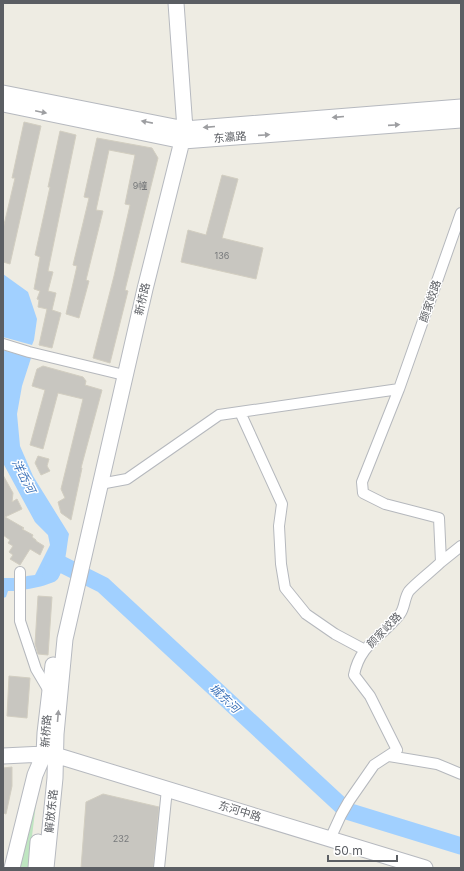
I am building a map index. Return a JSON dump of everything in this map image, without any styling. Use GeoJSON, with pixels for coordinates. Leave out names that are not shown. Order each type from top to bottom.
{"type":"FeatureCollection","features":[{"type":"Feature","properties":{"kind":"street","name":"新桥路"},"geometry":{"type":"LineString","coordinates":[[12,868],[35,775],[50,754],[65,639],[124,375],[158,233],[184,135],[176,3]]}},
{"type":"Feature","properties":{"kind":"street","name":"东瀛路"},"geometry":{"type":"LineString","coordinates":[[3,94],[184,135],[461,107]]}},
{"type":"Feature","properties":{"kind":"street","name":"东瀛路"},"geometry":{"type":"LineString","coordinates":[[3,104],[184,135],[461,120]]}},
{"type":"Feature","properties":{"kind":"street","name":"颜家峧路"},"geometry":{"type":"LineString","coordinates":[[389,756],[397,750],[370,696],[354,675],[356,664],[366,647],[389,627],[402,613],[408,592],[441,562],[439,518],[384,504],[363,493],[362,482],[399,389],[461,213]]}},
{"type":"Feature","properties":{"kind":"street"},"geometry":{"type":"LineString","coordinates":[[3,344],[29,352],[124,375]]}},
{"type":"Feature","properties":{"kind":"street"},"geometry":{"type":"LineString","coordinates":[[100,484],[127,479],[220,415],[399,389]]}},
{"type":"Feature","properties":{"kind":"street"},"geometry":{"type":"LineString","coordinates":[[240,412],[282,504],[279,526],[281,564],[285,588],[306,614],[335,634],[364,650]]}},
{"type":"Feature","properties":{"kind":"street"},"geometry":{"type":"LineString","coordinates":[[441,562],[461,546]]}},
{"type":"Feature","properties":{"kind":"street"},"geometry":{"type":"LineString","coordinates":[[20,572],[20,621],[36,669],[49,691]]}},
{"type":"Feature","properties":{"kind":"street","name":"新桥路"},"geometry":{"type":"LineString","coordinates":[[50,754],[49,691],[58,632],[75,594]]}},
{"type":"Feature","properties":{"kind":"street"},"geometry":{"type":"LineString","coordinates":[[36,868],[44,776],[50,754]]}},
{"type":"Feature","properties":{"kind":"street","name":"东河中路"},"geometry":{"type":"LineString","coordinates":[[3,756],[50,754],[425,868]]}},
{"type":"Feature","properties":{"kind":"street","name":"解放东路"},"geometry":{"type":"LineString","coordinates":[[46,868],[55,778],[50,754]]}},
{"type":"Feature","properties":{"kind":"street"},"geometry":{"type":"LineString","coordinates":[[330,839],[349,801],[374,765],[389,756],[437,764],[461,774]]}},
{"type":"Feature","properties":{"kind":"street"},"geometry":{"type":"LineString","coordinates":[[159,868],[167,789]]}},
{"type":"Feature","properties":{"kind":"green space"},"geometry":{"type":"Polygon","coordinates":[[[36,804],[28,868],[20,868],[36,804]]]}},
{"type":"Feature","properties":{"kind":"water"},"geometry":{"type":"Polygon","coordinates":[[[3,274],[28,292],[37,319],[32,345],[3,337],[3,274]]]}},
{"type":"Feature","properties":{"kind":"water","name":"洋岙河"},"geometry":{"type":"Polygon","coordinates":[[[3,350],[31,358],[22,386],[17,414],[20,446],[33,476],[69,534],[64,562],[60,575],[56,580],[44,586],[23,590],[23,578],[35,575],[50,545],[48,535],[35,522],[3,463],[3,350]]]}},
{"type":"Feature","properties":{"kind":"water"},"geometry":{"type":"Polygon","coordinates":[[[3,578],[17,578],[16,591],[8,591],[6,597],[3,598],[3,578]]]}},
{"type":"Feature","properties":{"kind":"building"},"geometry":{"type":"Polygon","coordinates":[[[24,122],[41,126],[10,264],[3,262],[3,229],[15,178],[12,178],[24,122]]]}},
{"type":"Feature","properties":{"kind":"building"},"geometry":{"type":"Polygon","coordinates":[[[60,131],[76,135],[48,271],[53,272],[48,291],[56,293],[52,310],[61,313],[52,348],[39,345],[47,309],[38,307],[39,300],[37,299],[40,291],[34,289],[40,257],[35,255],[50,187],[48,187],[60,131]]]}},
{"type":"Feature","properties":{"kind":"building"},"geometry":{"type":"Polygon","coordinates":[[[97,138],[152,148],[158,158],[125,290],[128,291],[110,363],[93,358],[130,205],[125,204],[135,155],[109,150],[96,210],[103,211],[86,280],[89,281],[79,318],[66,314],[77,266],[73,265],[89,198],[84,197],[97,138]]]}},
{"type":"Feature","properties":{"kind":"building"},"geometry":{"type":"Polygon","coordinates":[[[222,175],[238,179],[222,238],[263,248],[256,279],[181,262],[188,230],[206,235],[222,175]]]}},
{"type":"Feature","properties":{"kind":"building"},"geometry":{"type":"Polygon","coordinates":[[[43,366],[83,377],[86,381],[85,385],[102,390],[81,468],[71,520],[61,513],[58,502],[65,498],[61,489],[83,399],[58,393],[43,449],[30,445],[45,390],[32,386],[37,369],[43,366]]]}},
{"type":"Feature","properties":{"kind":"building"},"geometry":{"type":"Polygon","coordinates":[[[38,456],[49,459],[47,466],[50,471],[41,475],[35,463],[38,456]]]}},
{"type":"Feature","properties":{"kind":"building"},"geometry":{"type":"Polygon","coordinates":[[[3,475],[13,493],[12,502],[17,499],[22,509],[5,517],[24,528],[22,529],[33,535],[32,537],[36,541],[44,546],[40,555],[30,549],[20,565],[10,559],[13,555],[9,552],[13,546],[8,543],[10,540],[3,535],[3,475]]]}},
{"type":"Feature","properties":{"kind":"building"},"geometry":{"type":"Polygon","coordinates":[[[38,596],[52,597],[48,655],[38,654],[35,644],[38,596]]]}},
{"type":"Feature","properties":{"kind":"building"},"geometry":{"type":"Polygon","coordinates":[[[9,676],[30,678],[27,718],[7,716],[9,676]]]}},
{"type":"Feature","properties":{"kind":"building"},"geometry":{"type":"Polygon","coordinates":[[[12,767],[12,786],[6,814],[3,813],[3,768],[12,767]]]}},
{"type":"Feature","properties":{"kind":"building"},"geometry":{"type":"Polygon","coordinates":[[[103,794],[159,807],[153,868],[81,868],[86,802],[103,794]]]}},
{"type":"Feature","properties":{"kind":"waterway","name":"城东河"},"geometry":{"type":"LineString","coordinates":[[51,574],[55,561],[103,585],[347,811],[461,846]]}}]}
